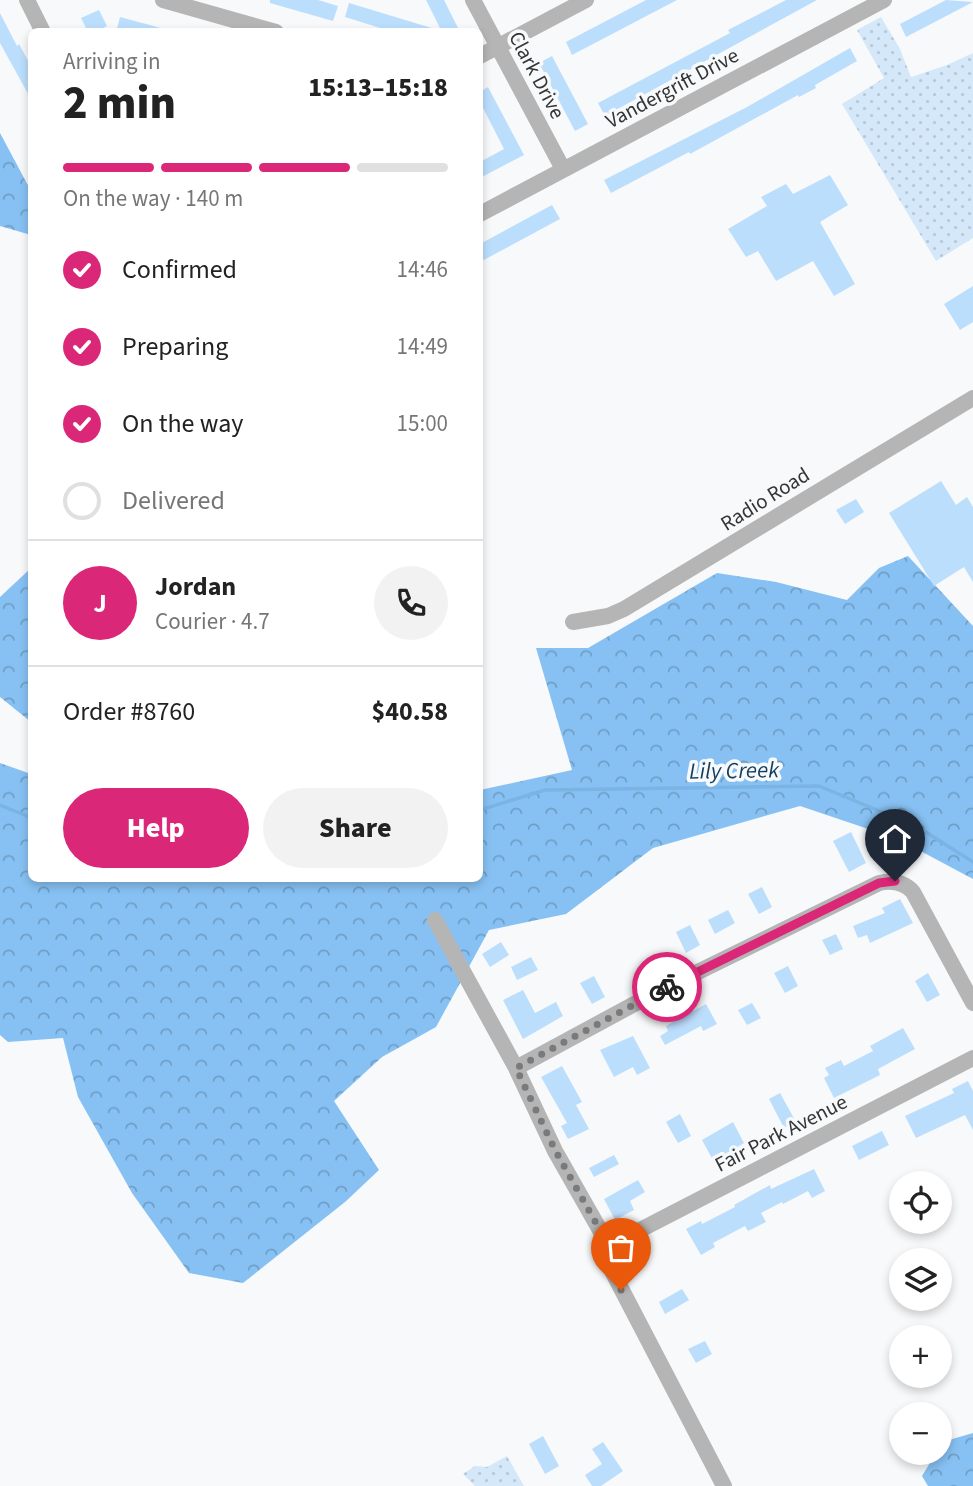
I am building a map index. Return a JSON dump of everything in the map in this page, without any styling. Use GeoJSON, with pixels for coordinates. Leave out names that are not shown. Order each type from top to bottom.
{"type":"FeatureCollection","features":[{"type":"Feature","properties":{"kind":"street"},"geometry":{"type":"LineString","coordinates":[[163,0],[262,28]]}},
{"type":"Feature","properties":{"kind":"street","name":"Clark Drive"},"geometry":{"type":"LineString","coordinates":[[473,0],[563,169]]}},
{"type":"Feature","properties":{"kind":"street"},"geometry":{"type":"LineString","coordinates":[[483,54],[586,0]]}},
{"type":"Feature","properties":{"kind":"street","name":"Vandergrift Drive"},"geometry":{"type":"LineString","coordinates":[[483,212],[884,0]]}},
{"type":"Feature","properties":{"kind":"street"},"geometry":{"type":"LineString","coordinates":[[28,1],[41,28]]}},
{"type":"Feature","properties":{"kind":"street","name":"Radio Road"},"geometry":{"type":"LineString","coordinates":[[573,622],[624,609],[973,398]]}},
{"type":"Feature","properties":{"kind":"street"},"geometry":{"type":"LineString","coordinates":[[516,1068],[651,995],[879,883],[895,881],[904,884],[913,892],[973,1003]]}},
{"type":"Feature","properties":{"kind":"street"},"geometry":{"type":"LineString","coordinates":[[435,920],[516,1068],[555,1150],[609,1246],[607,1252],[611,1269],[724,1486]]}},
{"type":"Feature","properties":{"kind":"street","name":"Fair Park Avenue"},"geometry":{"type":"LineString","coordinates":[[609,1246],[973,1058]]}},
{"type":"Feature","properties":{"kind":"green space"},"geometry":{"type":"Polygon","coordinates":[[[0,133],[28,185],[28,234],[0,226],[0,133]]]}},
{"type":"Feature","properties":{"kind":"green space"},"geometry":{"type":"Polygon","coordinates":[[[908,556],[973,626],[973,879],[898,839],[800,806],[653,848],[566,914],[489,930],[436,1027],[382,1057],[334,1101],[379,1170],[345,1202],[243,1283],[189,1273],[132,1193],[78,1097],[63,1038],[8,1042],[0,1035],[0,763],[28,773],[28,882],[483,882],[483,789],[572,770],[536,648],[588,648],[717,573],[776,582],[847,600],[879,568],[908,556]]]}},
{"type":"Feature","properties":{"kind":"green space"},"geometry":{"type":"Polygon","coordinates":[[[28,571],[28,720],[0,697],[0,597],[28,571]]]}},
{"type":"Feature","properties":{"kind":"green space"},"geometry":{"type":"Polygon","coordinates":[[[973,1433],[973,1486],[928,1486],[922,1476],[929,1465],[952,1465],[952,1439],[973,1433]]]}},
{"type":"Feature","properties":{"kind":"shaded area"},"geometry":{"type":"Polygon","coordinates":[[[881,17],[900,49],[911,77],[973,53],[973,238],[936,261],[842,104],[884,78],[857,30],[881,17]]]}},
{"type":"Feature","properties":{"kind":"shaded area"},"geometry":{"type":"Polygon","coordinates":[[[507,1456],[524,1486],[475,1486],[463,1474],[475,1466],[487,1467],[507,1456]]]}},
{"type":"Feature","properties":{"kind":"building"},"geometry":{"type":"Polygon","coordinates":[[[270,0],[318,0],[338,6],[333,21],[270,3],[270,0]]]}},
{"type":"Feature","properties":{"kind":"building"},"geometry":{"type":"Polygon","coordinates":[[[426,0],[444,0],[458,28],[440,28],[426,0]]]}},
{"type":"Feature","properties":{"kind":"building"},"geometry":{"type":"Polygon","coordinates":[[[646,0],[677,0],[572,55],[566,42],[646,0]]]}},
{"type":"Feature","properties":{"kind":"building"},"geometry":{"type":"Polygon","coordinates":[[[786,0],[817,0],[605,116],[598,103],[786,0]]]}},
{"type":"Feature","properties":{"kind":"building"},"geometry":{"type":"Polygon","coordinates":[[[946,0],[973,2],[906,37],[900,24],[946,0]]]}},
{"type":"Feature","properties":{"kind":"building"},"geometry":{"type":"Polygon","coordinates":[[[349,3],[432,28],[380,28],[345,17],[349,3]]]}},
{"type":"Feature","properties":{"kind":"building"},"geometry":{"type":"Polygon","coordinates":[[[99,10],[107,26],[86,28],[81,18],[99,10]]]}},
{"type":"Feature","properties":{"kind":"building"},"geometry":{"type":"Polygon","coordinates":[[[0,13],[28,61],[28,94],[0,43],[0,13]]]}},
{"type":"Feature","properties":{"kind":"building"},"geometry":{"type":"Polygon","coordinates":[[[120,17],[161,28],[117,28],[120,17]]]}},
{"type":"Feature","properties":{"kind":"building"},"geometry":{"type":"Polygon","coordinates":[[[850,48],[857,61],[815,85],[816,88],[611,193],[604,180],[747,107],[850,48]]]}},
{"type":"Feature","properties":{"kind":"building"},"geometry":{"type":"Polygon","coordinates":[[[552,56],[588,124],[575,131],[539,63],[552,56]]]}},
{"type":"Feature","properties":{"kind":"building"},"geometry":{"type":"Polygon","coordinates":[[[488,87],[524,155],[483,176],[483,160],[504,149],[483,108],[483,90],[488,87]]]}},
{"type":"Feature","properties":{"kind":"building"},"geometry":{"type":"Polygon","coordinates":[[[830,175],[848,205],[820,222],[855,284],[834,296],[813,261],[776,281],[758,251],[746,257],[728,229],[767,206],[761,197],[786,184],[793,194],[830,175]]]}},
{"type":"Feature","properties":{"kind":"building"},"geometry":{"type":"Polygon","coordinates":[[[552,205],[560,219],[483,260],[483,242],[552,205]]]}},
{"type":"Feature","properties":{"kind":"building"},"geometry":{"type":"Polygon","coordinates":[[[973,286],[973,322],[960,330],[944,304],[973,286]]]}},
{"type":"Feature","properties":{"kind":"building"},"geometry":{"type":"Polygon","coordinates":[[[941,481],[956,505],[967,497],[973,507],[973,582],[964,567],[934,586],[889,513],[941,481]]]}},
{"type":"Feature","properties":{"kind":"building"},"geometry":{"type":"Polygon","coordinates":[[[856,499],[864,512],[845,524],[836,510],[856,499]]]}},
{"type":"Feature","properties":{"kind":"building"},"geometry":{"type":"Polygon","coordinates":[[[851,832],[866,863],[849,872],[833,841],[851,832]]]}},
{"type":"Feature","properties":{"kind":"building"},"geometry":{"type":"Polygon","coordinates":[[[762,887],[772,907],[759,914],[748,894],[762,887]]]}},
{"type":"Feature","properties":{"kind":"building"},"geometry":{"type":"Polygon","coordinates":[[[900,899],[913,923],[870,943],[867,935],[858,938],[853,926],[885,913],[882,908],[900,899]]]}},
{"type":"Feature","properties":{"kind":"building"},"geometry":{"type":"Polygon","coordinates":[[[728,910],[735,923],[715,934],[708,920],[728,910]]]}},
{"type":"Feature","properties":{"kind":"building"},"geometry":{"type":"Polygon","coordinates":[[[690,925],[700,945],[686,953],[676,932],[690,925]]]}},
{"type":"Feature","properties":{"kind":"building"},"geometry":{"type":"Polygon","coordinates":[[[836,934],[843,949],[830,955],[822,940],[836,934]]]}},
{"type":"Feature","properties":{"kind":"building"},"geometry":{"type":"Polygon","coordinates":[[[501,942],[509,955],[490,967],[482,954],[501,942]]]}},
{"type":"Feature","properties":{"kind":"building"},"geometry":{"type":"Polygon","coordinates":[[[531,957],[538,970],[517,980],[511,967],[531,957]]]}},
{"type":"Feature","properties":{"kind":"building"},"geometry":{"type":"Polygon","coordinates":[[[788,966],[798,986],[785,993],[774,973],[788,966]]]}},
{"type":"Feature","properties":{"kind":"building"},"geometry":{"type":"Polygon","coordinates":[[[928,973],[940,995],[927,1002],[915,981],[928,973]]]}},
{"type":"Feature","properties":{"kind":"building"},"geometry":{"type":"Polygon","coordinates":[[[594,976],[605,997],[592,1004],[580,983],[594,976]]]}},
{"type":"Feature","properties":{"kind":"building"},"geometry":{"type":"Polygon","coordinates":[[[523,990],[535,1013],[556,1002],[563,1016],[523,1039],[503,1000],[523,990]]]}},
{"type":"Feature","properties":{"kind":"building"},"geometry":{"type":"Polygon","coordinates":[[[752,1003],[761,1018],[747,1025],[738,1010],[752,1003]]]}},
{"type":"Feature","properties":{"kind":"building"},"geometry":{"type":"Polygon","coordinates":[[[706,1004],[717,1024],[703,1031],[701,1026],[665,1045],[660,1036],[668,1031],[666,1026],[706,1004]]]}},
{"type":"Feature","properties":{"kind":"building"},"geometry":{"type":"Polygon","coordinates":[[[903,1028],[915,1049],[878,1069],[880,1075],[834,1098],[824,1078],[829,1075],[825,1068],[841,1060],[844,1066],[873,1051],[870,1046],[903,1028]]]}},
{"type":"Feature","properties":{"kind":"building"},"geometry":{"type":"Polygon","coordinates":[[[633,1036],[650,1068],[637,1075],[633,1067],[614,1077],[600,1050],[633,1036]]]}},
{"type":"Feature","properties":{"kind":"building"},"geometry":{"type":"Polygon","coordinates":[[[562,1066],[582,1102],[576,1105],[589,1129],[568,1139],[561,1126],[567,1123],[541,1077],[562,1066]]]}},
{"type":"Feature","properties":{"kind":"building"},"geometry":{"type":"Polygon","coordinates":[[[968,1081],[973,1091],[973,1130],[965,1115],[916,1138],[905,1116],[954,1093],[952,1089],[968,1081]]]}},
{"type":"Feature","properties":{"kind":"building"},"geometry":{"type":"Polygon","coordinates":[[[780,1093],[796,1122],[784,1128],[769,1099],[780,1093]]]}},
{"type":"Feature","properties":{"kind":"building"},"geometry":{"type":"Polygon","coordinates":[[[680,1114],[691,1136],[678,1143],[666,1122],[680,1114]]]}},
{"type":"Feature","properties":{"kind":"building"},"geometry":{"type":"Polygon","coordinates":[[[733,1122],[744,1143],[714,1162],[702,1140],[733,1122]]]}},
{"type":"Feature","properties":{"kind":"building"},"geometry":{"type":"Polygon","coordinates":[[[882,1131],[889,1145],[859,1160],[852,1146],[882,1131]]]}},
{"type":"Feature","properties":{"kind":"building"},"geometry":{"type":"Polygon","coordinates":[[[614,1155],[619,1164],[594,1177],[589,1168],[614,1155]]]}},
{"type":"Feature","properties":{"kind":"building"},"geometry":{"type":"Polygon","coordinates":[[[814,1169],[825,1191],[812,1198],[808,1191],[783,1204],[782,1202],[761,1213],[766,1222],[748,1231],[745,1226],[713,1243],[715,1247],[701,1255],[686,1229],[735,1207],[734,1205],[770,1185],[771,1189],[814,1169]]]}},
{"type":"Feature","properties":{"kind":"building"},"geometry":{"type":"Polygon","coordinates":[[[638,1180],[645,1192],[630,1201],[634,1210],[615,1220],[604,1199],[638,1180]]]}},
{"type":"Feature","properties":{"kind":"building"},"geometry":{"type":"Polygon","coordinates":[[[682,1289],[689,1300],[665,1314],[659,1302],[682,1289]]]}},
{"type":"Feature","properties":{"kind":"building"},"geometry":{"type":"Polygon","coordinates":[[[705,1341],[712,1354],[696,1363],[688,1349],[705,1341]]]}},
{"type":"Feature","properties":{"kind":"building"},"geometry":{"type":"Polygon","coordinates":[[[543,1436],[559,1466],[545,1474],[529,1444],[543,1436]]]}},
{"type":"Feature","properties":{"kind":"building"},"geometry":{"type":"Polygon","coordinates":[[[603,1442],[623,1471],[601,1486],[592,1486],[585,1475],[602,1464],[592,1449],[603,1442]]]}},
{"type":"Feature","properties":{"kind":"waterway","name":"Lily Creek"},"geometry":{"type":"LineString","coordinates":[[483,809],[545,790],[819,786],[918,827],[973,862]]}},
{"type":"Feature","properties":{"kind":"waterway","name":"Lily Creek"},"geometry":{"type":"LineString","coordinates":[[0,805],[28,816]]}},
{"type":"Feature","properties":{"kind":"way so far"},"geometry":{"type":"LineString","coordinates":[[621,1290],[611,1269],[607,1252],[609,1246],[555,1150],[516,1068],[667,987]]}},
{"type":"Feature","properties":{"kind":"route"},"geometry":{"type":"LineString","coordinates":[[667,987],[879,883],[895,881]]}}]}
